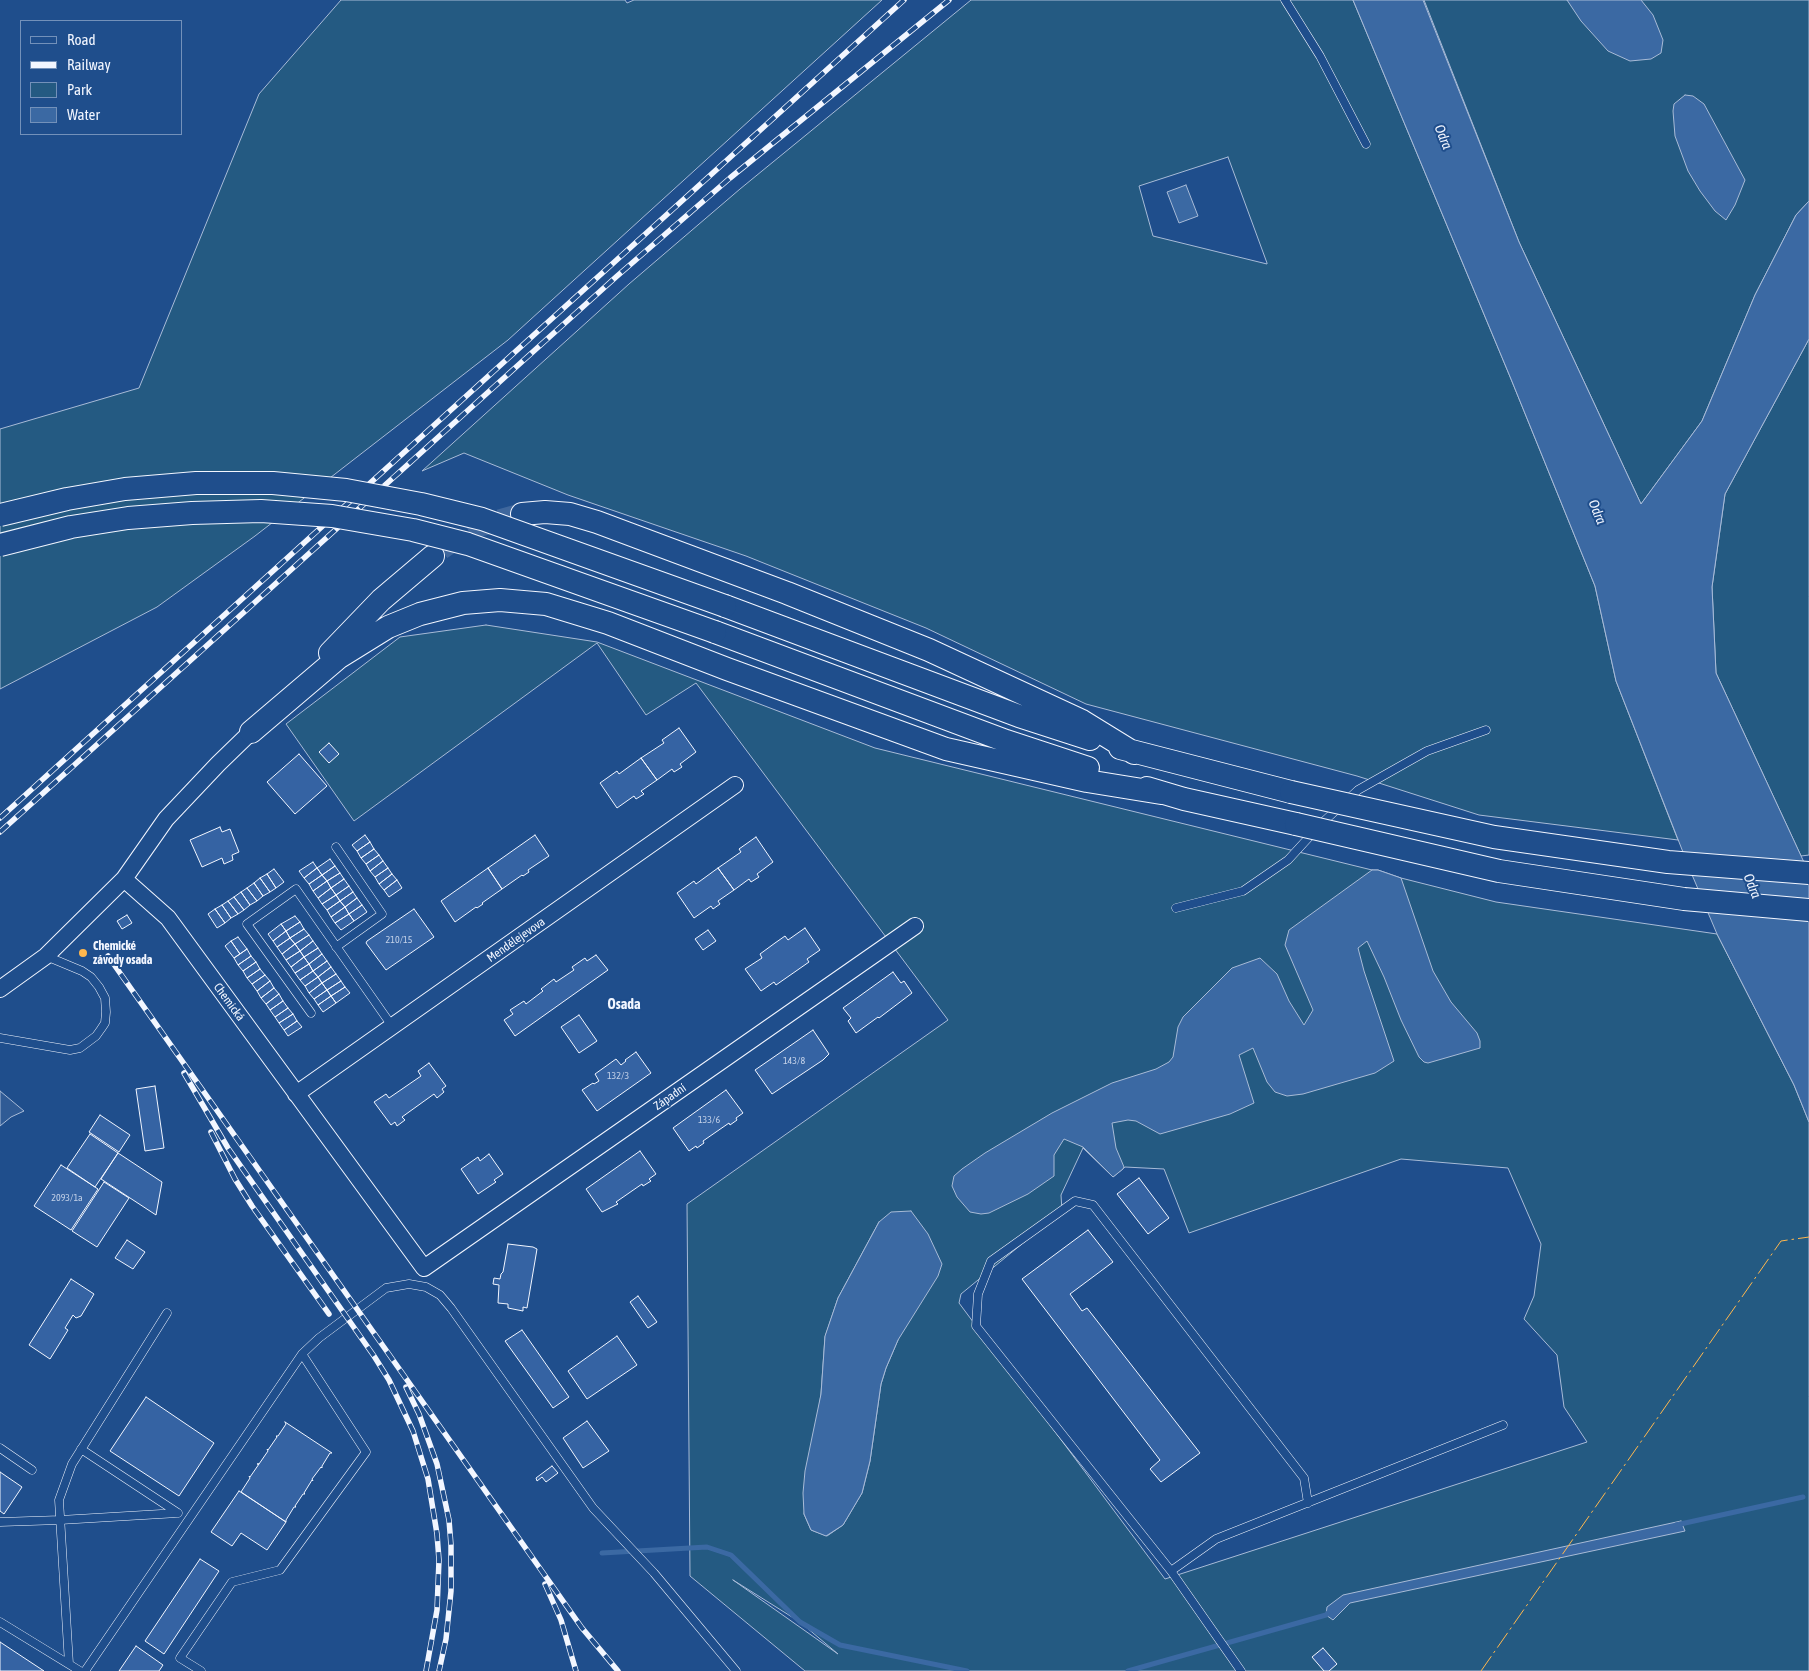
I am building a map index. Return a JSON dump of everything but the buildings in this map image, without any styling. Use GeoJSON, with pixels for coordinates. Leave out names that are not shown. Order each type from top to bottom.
{"type":"FeatureCollection","features":[{"type":"Feature","properties":{"kind":"main road"},"geometry":{"type":"LineString","coordinates":[[0,515],[106,492],[187,484],[272,484],[346,490],[421,504],[482,519],[725,606],[1019,716],[1134,753],[1292,792],[1494,837],[1668,862],[1809,872]]}},
{"type":"Feature","properties":{"kind":"main road"},"geometry":{"type":"LineString","coordinates":[[0,545],[71,527],[128,518],[192,513],[261,511],[332,516],[413,530],[468,544],[715,632],[1006,741],[1161,793]]}},
{"type":"Feature","properties":{"kind":"main road"},"geometry":{"type":"LineString","coordinates":[[522,514],[545,512],[570,514],[597,522],[788,593],[938,654],[1082,721],[1134,753]]}},
{"type":"Feature","properties":{"kind":"main road"},"geometry":{"type":"LineString","coordinates":[[252,732],[382,600],[433,556]]}},
{"type":"Feature","properties":{"kind":"main road"},"geometry":{"type":"LineString","coordinates":[[252,732],[338,658],[388,626],[420,614],[463,603],[500,600],[546,604],[608,622],[727,669],[946,749],[1087,781],[1161,793],[1499,871],[1684,899],[1809,910]]}},
{"type":"Feature","properties":{"kind":"street"},"geometry":{"type":"LineString","coordinates":[[0,989],[46,956],[124,879],[166,819],[218,764],[252,732]]}},
{"type":"Feature","properties":{"kind":"street","name":"Mendělejevova"},"geometry":{"type":"LineString","coordinates":[[296,1094],[735,785]]}},
{"type":"Feature","properties":{"kind":"street","name":"Chemická"},"geometry":{"type":"LineString","coordinates":[[124,879],[168,918],[424,1268]]}},
{"type":"Feature","properties":{"kind":"street","name":"Západní"},"geometry":{"type":"LineString","coordinates":[[424,1268],[916,926]]}},
{"type":"Feature","properties":{"kind":"lane"},"geometry":{"type":"LineString","coordinates":[[1285,0],[1320,56],[1366,144]]}},
{"type":"Feature","properties":{"kind":"lane"},"geometry":{"type":"LineString","coordinates":[[1176,908],[1243,891],[1288,860],[1358,790],[1427,752],[1486,730]]}},
{"type":"Feature","properties":{"kind":"lane"},"geometry":{"type":"LineString","coordinates":[[336,847],[382,914],[336,946]]}},
{"type":"Feature","properties":{"kind":"lane"},"geometry":{"type":"LineString","coordinates":[[311,1013],[246,924],[296,889],[392,1026]]}},
{"type":"Feature","properties":{"kind":"lane"},"geometry":{"type":"LineString","coordinates":[[0,1038],[70,1050],[80,1048],[96,1036],[105,1023],[105,998],[99,986],[82,971],[46,956]]}},
{"type":"Feature","properties":{"kind":"lane"},"geometry":{"type":"LineString","coordinates":[[1241,1671],[1171,1571],[976,1326],[978,1294],[991,1261],[1075,1201],[1093,1205],[1304,1478],[1308,1503]]}},
{"type":"Feature","properties":{"kind":"lane"},"geometry":{"type":"LineString","coordinates":[[85,1671],[302,1354],[319,1338],[386,1288],[409,1284],[426,1287],[440,1295],[593,1508],[654,1573],[736,1671]]}},
{"type":"Feature","properties":{"kind":"lane"},"geometry":{"type":"LineString","coordinates":[[69,1664],[59,1500],[72,1464],[167,1313]]}},
{"type":"Feature","properties":{"kind":"lane"},"geometry":{"type":"LineString","coordinates":[[200,1671],[180,1658],[232,1582],[280,1570],[366,1452],[302,1354]]}},
{"type":"Feature","properties":{"kind":"lane"},"geometry":{"type":"LineString","coordinates":[[1171,1571],[1216,1540],[1503,1425]]}},
{"type":"Feature","properties":{"kind":"lane"},"geometry":{"type":"LineString","coordinates":[[0,1448],[32,1470]]}},
{"type":"Feature","properties":{"kind":"lane"},"geometry":{"type":"LineString","coordinates":[[81,1449],[188,1520]]}},
{"type":"Feature","properties":{"kind":"lane"},"geometry":{"type":"LineString","coordinates":[[0,1522],[178,1513]]}},
{"type":"Feature","properties":{"kind":"lane"},"geometry":{"type":"LineString","coordinates":[[0,1622],[80,1671]]}},
{"type":"Feature","properties":{"kind":"green space"},"geometry":{"type":"Polygon","coordinates":[[[341,0],[625,0],[627,3],[634,0],[882,0],[508,340],[255,536],[157,607],[0,689],[0,429],[139,388],[259,94],[341,0]]]}},
{"type":"Feature","properties":{"kind":"green space"},"geometry":{"type":"Polygon","coordinates":[[[971,0],[1353,0],[1595,586],[1616,681],[1678,840],[1479,815],[1357,776],[1086,704],[926,628],[746,556],[568,495],[464,453],[422,471],[629,284],[740,189],[971,0]],[[1228,157],[1139,186],[1153,236],[1267,264],[1228,157]]]}},
{"type":"Feature","properties":{"kind":"green space"},"geometry":{"type":"Polygon","coordinates":[[[1424,0],[1809,0],[1809,201],[1796,215],[1755,295],[1702,421],[1641,504],[1519,242],[1424,0]]]}},
{"type":"Feature","properties":{"kind":"green space"},"geometry":{"type":"Polygon","coordinates":[[[1809,339],[1809,855],[1801,856],[1716,673],[1712,587],[1725,494],[1809,339]]]}},
{"type":"Feature","properties":{"kind":"green space"},"geometry":{"type":"Polygon","coordinates":[[[486,625],[597,642],[875,748],[1378,870],[1401,878],[1496,902],[1717,934],[1794,1085],[1809,1122],[1809,1671],[805,1671],[690,1576],[687,1204],[948,1020],[696,683],[646,715],[597,643],[354,821],[286,724],[400,637],[486,625]],[[1083,1148],[1061,1195],[1062,1211],[961,1294],[959,1303],[1165,1579],[1587,1442],[1564,1407],[1557,1355],[1524,1319],[1534,1296],[1541,1244],[1508,1168],[1401,1159],[1189,1233],[1164,1169],[1125,1167],[1113,1177],[1083,1148]],[[879,1222],[838,1298],[825,1337],[821,1394],[804,1514],[811,1530],[827,1536],[843,1525],[862,1493],[870,1461],[881,1384],[898,1340],[879,1222]],[[733,1580],[838,1654],[800,1622],[733,1580]]]}},
{"type":"Feature","properties":{"kind":"shaded area"},"geometry":{"type":"Polygon","coordinates":[[[0,1091],[24,1111],[11,1117],[0,1126],[0,1091]]]}},
{"type":"Feature","properties":{"kind":"water","name":"Odra"},"geometry":{"type":"Polygon","coordinates":[[[1353,0],[1423,0],[1519,242],[1641,504],[1702,421],[1755,295],[1796,215],[1809,201],[1809,339],[1725,494],[1712,587],[1716,673],[1809,873],[1809,1122],[1794,1085],[1717,934],[1690,870],[1616,681],[1595,586],[1353,0]]]}},
{"type":"Feature","properties":{"kind":"water"},"geometry":{"type":"Polygon","coordinates":[[[1567,0],[1641,0],[1653,15],[1663,40],[1661,53],[1651,59],[1630,61],[1608,51],[1581,21],[1567,0]]]}},
{"type":"Feature","properties":{"kind":"water"},"geometry":{"type":"Polygon","coordinates":[[[1685,95],[1693,96],[1704,104],[1745,180],[1735,205],[1726,220],[1715,211],[1700,191],[1688,171],[1675,136],[1674,104],[1685,95]]]}},
{"type":"Feature","properties":{"kind":"water"},"geometry":{"type":"Polygon","coordinates":[[[1186,185],[1198,216],[1179,223],[1167,192],[1186,185]]]}},
{"type":"Feature","properties":{"kind":"water"},"geometry":{"type":"Polygon","coordinates":[[[1372,870],[1378,870],[1401,878],[1433,971],[1451,1002],[1477,1033],[1480,1048],[1428,1063],[1424,1062],[1419,1057],[1401,1020],[1367,941],[1358,948],[1394,1061],[1375,1073],[1303,1094],[1287,1096],[1275,1092],[1267,1082],[1253,1048],[1239,1055],[1254,1103],[1230,1114],[1160,1134],[1136,1121],[1128,1120],[1112,1123],[1116,1148],[1124,1167],[1113,1177],[1083,1147],[1064,1139],[1054,1155],[1054,1176],[1028,1194],[989,1213],[981,1214],[970,1212],[957,1197],[952,1186],[954,1176],[985,1153],[1052,1113],[1112,1083],[1156,1069],[1169,1062],[1173,1057],[1178,1027],[1183,1017],[1232,968],[1260,958],[1277,974],[1289,1001],[1304,1025],[1313,1010],[1285,945],[1289,930],[1372,870]]]}},
{"type":"Feature","properties":{"kind":"water"},"geometry":{"type":"Polygon","coordinates":[[[911,1211],[928,1234],[942,1264],[938,1276],[898,1340],[886,1368],[881,1384],[870,1461],[862,1493],[843,1525],[826,1536],[811,1530],[804,1514],[803,1493],[805,1471],[821,1394],[825,1336],[838,1298],[879,1222],[891,1212],[911,1211]]]}},
{"type":"Feature","properties":{"kind":"water"},"geometry":{"type":"Polygon","coordinates":[[[1681,1521],[1685,1531],[1350,1603],[1333,1620],[1326,1615],[1327,1607],[1343,1595],[1681,1521]]]}},
{"type":"Feature","properties":{"kind":"waterway"},"geometry":{"type":"LineString","coordinates":[[1676,1525],[1803,1497]]}},
{"type":"Feature","properties":{"kind":"waterway"},"geometry":{"type":"LineString","coordinates":[[602,1553],[707,1547],[731,1555],[800,1622],[840,1645],[967,1671]]}},
{"type":"Feature","properties":{"kind":"waterway"},"geometry":{"type":"LineString","coordinates":[[1128,1671],[1326,1615],[1330,1611]]}},
{"type":"Feature","properties":{"kind":"tunnel"},"geometry":{"type":"LineString","coordinates":[[441,549],[461,535],[479,526],[522,514]]}},
{"type":"Feature","properties":{"kind":"railway"},"geometry":{"type":"LineString","coordinates":[[0,818],[904,0]]}},
{"type":"Feature","properties":{"kind":"railway"},"geometry":{"type":"LineString","coordinates":[[0,832],[616,277],[730,178],[949,0]]}},
{"type":"Feature","properties":{"kind":"railway"},"geometry":{"type":"LineString","coordinates":[[108,956],[582,1628],[618,1671]]}},
{"type":"Feature","properties":{"kind":"railway"},"geometry":{"type":"LineString","coordinates":[[184,1073],[228,1148],[374,1356],[389,1380],[413,1431],[428,1479],[437,1534],[439,1560],[437,1610],[426,1671]]}},
{"type":"Feature","properties":{"kind":"railway"},"geometry":{"type":"LineString","coordinates":[[211,1132],[235,1179],[252,1206],[329,1314]]}},
{"type":"Feature","properties":{"kind":"railway"},"geometry":{"type":"LineString","coordinates":[[406,1387],[419,1414],[437,1464],[449,1520],[451,1591],[446,1639],[439,1671]]}},
{"type":"Feature","properties":{"kind":"railway"},"geometry":{"type":"LineString","coordinates":[[545,1584],[561,1620],[576,1671]]}},
{"type":"Feature","properties":{"kind":"power"},"geometry":{"type":"LineString","coordinates":[[1481,1671],[1781,1241],[1809,1237]]}},
{"type":"Feature","properties":{"kind":"place","name":"Chemické závody osada"},"geometry":{"type":"Point","coordinates":[83,953]}},
{"type":"Feature","properties":{"kind":"district","name":"Osada"},"geometry":{"type":"Point","coordinates":[624,1005]}}]}
